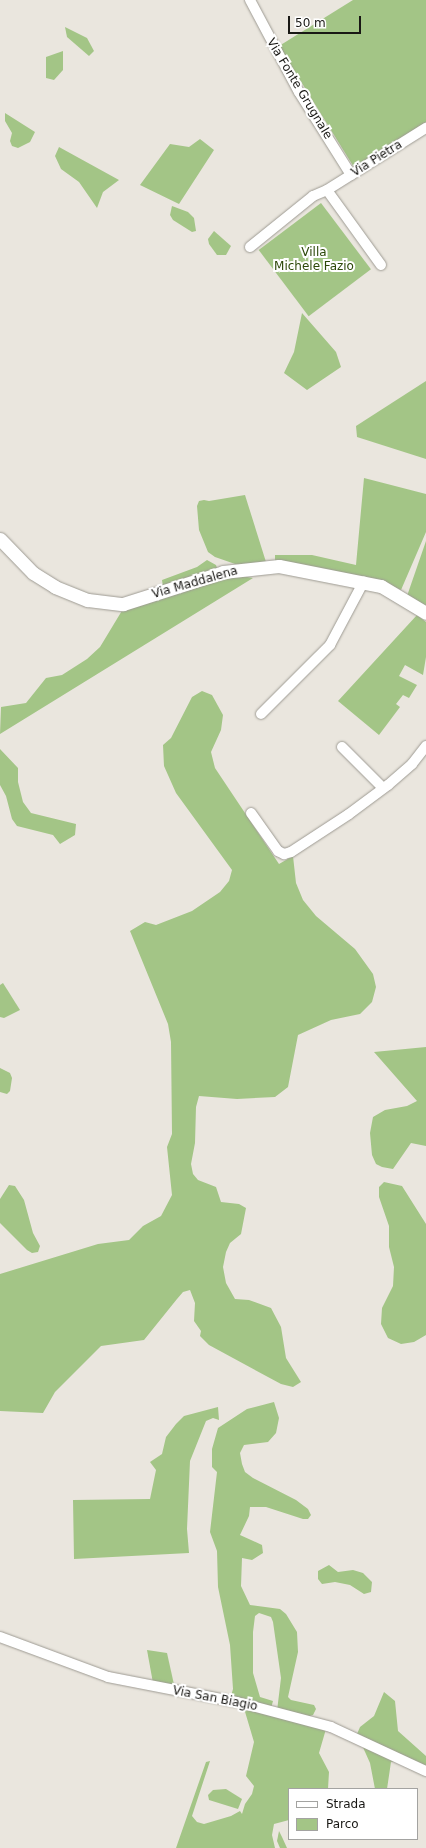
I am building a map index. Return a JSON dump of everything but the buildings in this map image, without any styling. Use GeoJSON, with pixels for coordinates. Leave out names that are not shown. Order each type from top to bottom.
{"type":"FeatureCollection","features":[{"type":"Feature","properties":{"kind":"street","name":"Via Fonte Grugnale"},"geometry":{"type":"LineString","coordinates":[[250,0],[299,92],[351,175]]}},
{"type":"Feature","properties":{"kind":"street","name":"Via Pietra"},"geometry":{"type":"LineString","coordinates":[[250,247],[313,196],[327,190],[426,128]]}},
{"type":"Feature","properties":{"kind":"street"},"geometry":{"type":"LineString","coordinates":[[327,190],[381,264]]}},
{"type":"Feature","properties":{"kind":"street","name":"Via Maddalena"},"geometry":{"type":"LineString","coordinates":[[0,539],[33,573],[56,587],[88,600],[123,604],[224,572],[248,568],[279,566],[364,581],[381,586],[426,613]]}},
{"type":"Feature","properties":{"kind":"street"},"geometry":{"type":"LineString","coordinates":[[261,714],[330,645],[364,581]]}},
{"type":"Feature","properties":{"kind":"street"},"geometry":{"type":"LineString","coordinates":[[250,813],[278,851],[284,854],[290,852],[349,814],[383,788],[412,764],[426,746]]}},
{"type":"Feature","properties":{"kind":"street"},"geometry":{"type":"LineString","coordinates":[[342,747],[383,788]]}},
{"type":"Feature","properties":{"kind":"street","name":"Via San Biagio"},"geometry":{"type":"LineString","coordinates":[[0,1637],[108,1676],[237,1702],[330,1727],[426,1771]]}},
{"type":"Feature","properties":{"kind":"green space"},"geometry":{"type":"Polygon","coordinates":[[[353,0],[426,0],[426,122],[355,169],[279,46],[353,0]]]}},
{"type":"Feature","properties":{"kind":"green space"},"geometry":{"type":"Polygon","coordinates":[[[65,27],[87,38],[94,51],[89,56],[67,37],[65,27]]]}},
{"type":"Feature","properties":{"kind":"green space"},"geometry":{"type":"Polygon","coordinates":[[[63,51],[63,70],[54,80],[46,78],[46,57],[63,51]]]}},
{"type":"Feature","properties":{"kind":"green space"},"geometry":{"type":"Polygon","coordinates":[[[5,113],[35,132],[30,142],[18,148],[12,146],[10,141],[12,133],[5,121],[5,113]]]}},
{"type":"Feature","properties":{"kind":"green space"},"geometry":{"type":"Polygon","coordinates":[[[200,139],[214,150],[179,204],[140,185],[170,144],[189,147],[200,139]]]}},
{"type":"Feature","properties":{"kind":"green space"},"geometry":{"type":"Polygon","coordinates":[[[59,147],[119,180],[103,192],[97,208],[79,182],[61,169],[55,156],[59,147]]]}},
{"type":"Feature","properties":{"kind":"green space","name":"Villa Michele Fazio"},"geometry":{"type":"Polygon","coordinates":[[[321,203],[371,269],[309,316],[259,250],[321,203]]]}},
{"type":"Feature","properties":{"kind":"green space"},"geometry":{"type":"Polygon","coordinates":[[[172,206],[188,212],[194,218],[196,231],[192,232],[173,220],[170,215],[172,206]]]}},
{"type":"Feature","properties":{"kind":"green space"},"geometry":{"type":"Polygon","coordinates":[[[214,231],[231,246],[226,255],[217,255],[209,244],[208,239],[214,231]]]}},
{"type":"Feature","properties":{"kind":"green space"},"geometry":{"type":"Polygon","coordinates":[[[302,313],[336,352],[341,367],[307,390],[284,373],[294,352],[302,313]]]}},
{"type":"Feature","properties":{"kind":"green space"},"geometry":{"type":"Polygon","coordinates":[[[426,381],[426,459],[357,437],[356,426],[426,381]]]}},
{"type":"Feature","properties":{"kind":"green space"},"geometry":{"type":"Polygon","coordinates":[[[364,478],[426,494],[426,532],[401,590],[381,581],[275,562],[275,555],[312,555],[356,565],[364,478]]]}},
{"type":"Feature","properties":{"kind":"green space"},"geometry":{"type":"Polygon","coordinates":[[[245,495],[266,562],[238,565],[215,557],[208,552],[199,530],[197,506],[199,501],[209,501],[245,495]]]}},
{"type":"Feature","properties":{"kind":"green space"},"geometry":{"type":"Polygon","coordinates":[[[426,541],[426,609],[407,596],[426,541]]]}},
{"type":"Feature","properties":{"kind":"green space"},"geometry":{"type":"Polygon","coordinates":[[[207,560],[216,565],[217,568],[163,587],[162,580],[197,567],[207,560]]]}},
{"type":"Feature","properties":{"kind":"green space"},"geometry":{"type":"Polygon","coordinates":[[[225,573],[253,578],[0,734],[1,707],[26,703],[46,678],[62,675],[87,659],[100,647],[123,609],[225,573]]]}},
{"type":"Feature","properties":{"kind":"green space"},"geometry":{"type":"Polygon","coordinates":[[[417,615],[426,622],[426,657],[423,675],[405,665],[399,676],[417,685],[409,698],[403,695],[396,704],[400,707],[379,735],[338,701],[417,615]]]}},
{"type":"Feature","properties":{"kind":"green space"},"geometry":{"type":"Polygon","coordinates":[[[202,691],[212,695],[223,715],[221,730],[211,752],[215,768],[279,864],[293,856],[296,883],[303,900],[316,916],[355,949],[373,974],[376,987],[372,1002],[360,1014],[331,1020],[298,1035],[288,1087],[275,1097],[237,1099],[199,1096],[196,1107],[195,1143],[191,1164],[193,1174],[198,1180],[216,1187],[221,1202],[239,1204],[246,1208],[241,1234],[230,1243],[226,1252],[223,1267],[226,1283],[235,1299],[249,1300],[271,1308],[281,1327],[286,1358],[301,1382],[293,1387],[281,1384],[209,1345],[200,1336],[201,1331],[194,1321],[195,1303],[190,1290],[183,1292],[144,1340],[101,1346],[55,1392],[43,1413],[0,1411],[0,1274],[98,1244],[129,1240],[143,1226],[161,1216],[172,1195],[167,1147],[172,1134],[171,1042],[168,1024],[130,931],[145,922],[156,925],[192,911],[220,892],[229,881],[232,870],[176,793],[164,766],[163,745],[171,738],[192,697],[202,691]]]}},
{"type":"Feature","properties":{"kind":"green space"},"geometry":{"type":"Polygon","coordinates":[[[0,749],[18,768],[18,782],[23,802],[31,813],[76,824],[75,835],[60,844],[53,835],[17,826],[12,819],[6,796],[0,785],[0,749]]]}},
{"type":"Feature","properties":{"kind":"green space"},"geometry":{"type":"Polygon","coordinates":[[[3,983],[20,1010],[4,1018],[0,1017],[0,985],[3,983]]]}},
{"type":"Feature","properties":{"kind":"green space"},"geometry":{"type":"Polygon","coordinates":[[[426,1047],[426,1146],[411,1143],[393,1169],[382,1167],[376,1164],[372,1155],[370,1133],[373,1117],[385,1110],[407,1106],[417,1101],[374,1052],[426,1047]]]}},
{"type":"Feature","properties":{"kind":"green space"},"geometry":{"type":"Polygon","coordinates":[[[0,1068],[10,1073],[12,1078],[10,1091],[7,1094],[0,1092],[0,1068]]]}},
{"type":"Feature","properties":{"kind":"green space"},"geometry":{"type":"Polygon","coordinates":[[[384,1182],[402,1186],[426,1224],[426,1335],[414,1342],[401,1344],[388,1338],[381,1324],[382,1308],[393,1286],[394,1267],[389,1247],[389,1226],[379,1197],[379,1187],[384,1182]]]}},
{"type":"Feature","properties":{"kind":"green space"},"geometry":{"type":"Polygon","coordinates":[[[9,1185],[15,1186],[24,1200],[33,1233],[40,1246],[38,1252],[32,1253],[27,1250],[0,1223],[0,1199],[9,1185]]]}},
{"type":"Feature","properties":{"kind":"green space"},"geometry":{"type":"Polygon","coordinates":[[[274,1402],[279,1418],[276,1433],[268,1442],[244,1445],[240,1453],[242,1464],[245,1472],[253,1478],[296,1500],[308,1509],[311,1515],[308,1519],[303,1519],[266,1507],[250,1507],[249,1516],[240,1535],[262,1545],[263,1553],[252,1560],[242,1558],[241,1586],[250,1605],[280,1609],[286,1614],[297,1632],[298,1652],[288,1697],[291,1700],[314,1705],[316,1709],[313,1715],[304,1718],[277,1711],[281,1678],[273,1622],[271,1617],[259,1613],[255,1616],[253,1632],[253,1673],[260,1697],[273,1701],[271,1708],[231,1696],[233,1689],[230,1645],[218,1587],[217,1551],[210,1532],[217,1472],[212,1467],[212,1449],[218,1428],[247,1409],[274,1402]]]}},
{"type":"Feature","properties":{"kind":"green space"},"geometry":{"type":"Polygon","coordinates":[[[218,1407],[219,1420],[213,1418],[206,1421],[190,1461],[187,1529],[189,1553],[74,1559],[73,1500],[150,1499],[156,1470],[150,1462],[162,1454],[166,1437],[184,1416],[218,1407]]]}},
{"type":"Feature","properties":{"kind":"green space"},"geometry":{"type":"Polygon","coordinates":[[[329,1565],[338,1572],[353,1570],[363,1573],[372,1582],[371,1592],[364,1594],[350,1585],[335,1582],[322,1584],[318,1579],[318,1571],[329,1565]]]}},
{"type":"Feature","properties":{"kind":"green space"},"geometry":{"type":"Polygon","coordinates":[[[147,1650],[167,1653],[175,1689],[153,1683],[147,1650]]]}},
{"type":"Feature","properties":{"kind":"green space"},"geometry":{"type":"Polygon","coordinates":[[[384,1692],[395,1701],[398,1731],[426,1756],[426,1775],[395,1761],[391,1762],[387,1788],[375,1788],[370,1763],[357,1734],[360,1727],[374,1716],[384,1692]]]}},
{"type":"Feature","properties":{"kind":"green space"},"geometry":{"type":"Polygon","coordinates":[[[243,1705],[326,1729],[319,1753],[329,1772],[328,1788],[288,1788],[288,1820],[274,1824],[272,1835],[275,1848],[176,1848],[206,1762],[210,1761],[192,1816],[197,1822],[204,1824],[231,1816],[240,1811],[242,1814],[245,1804],[252,1794],[254,1786],[246,1776],[254,1742],[243,1705]]]}},
{"type":"Feature","properties":{"kind":"green space"},"geometry":{"type":"Polygon","coordinates":[[[226,1789],[242,1799],[238,1809],[209,1800],[208,1795],[213,1790],[226,1789]]]}},
{"type":"Feature","properties":{"kind":"green space"},"geometry":{"type":"Polygon","coordinates":[[[279,1831],[287,1848],[280,1848],[277,1841],[279,1831]]]}}]}
